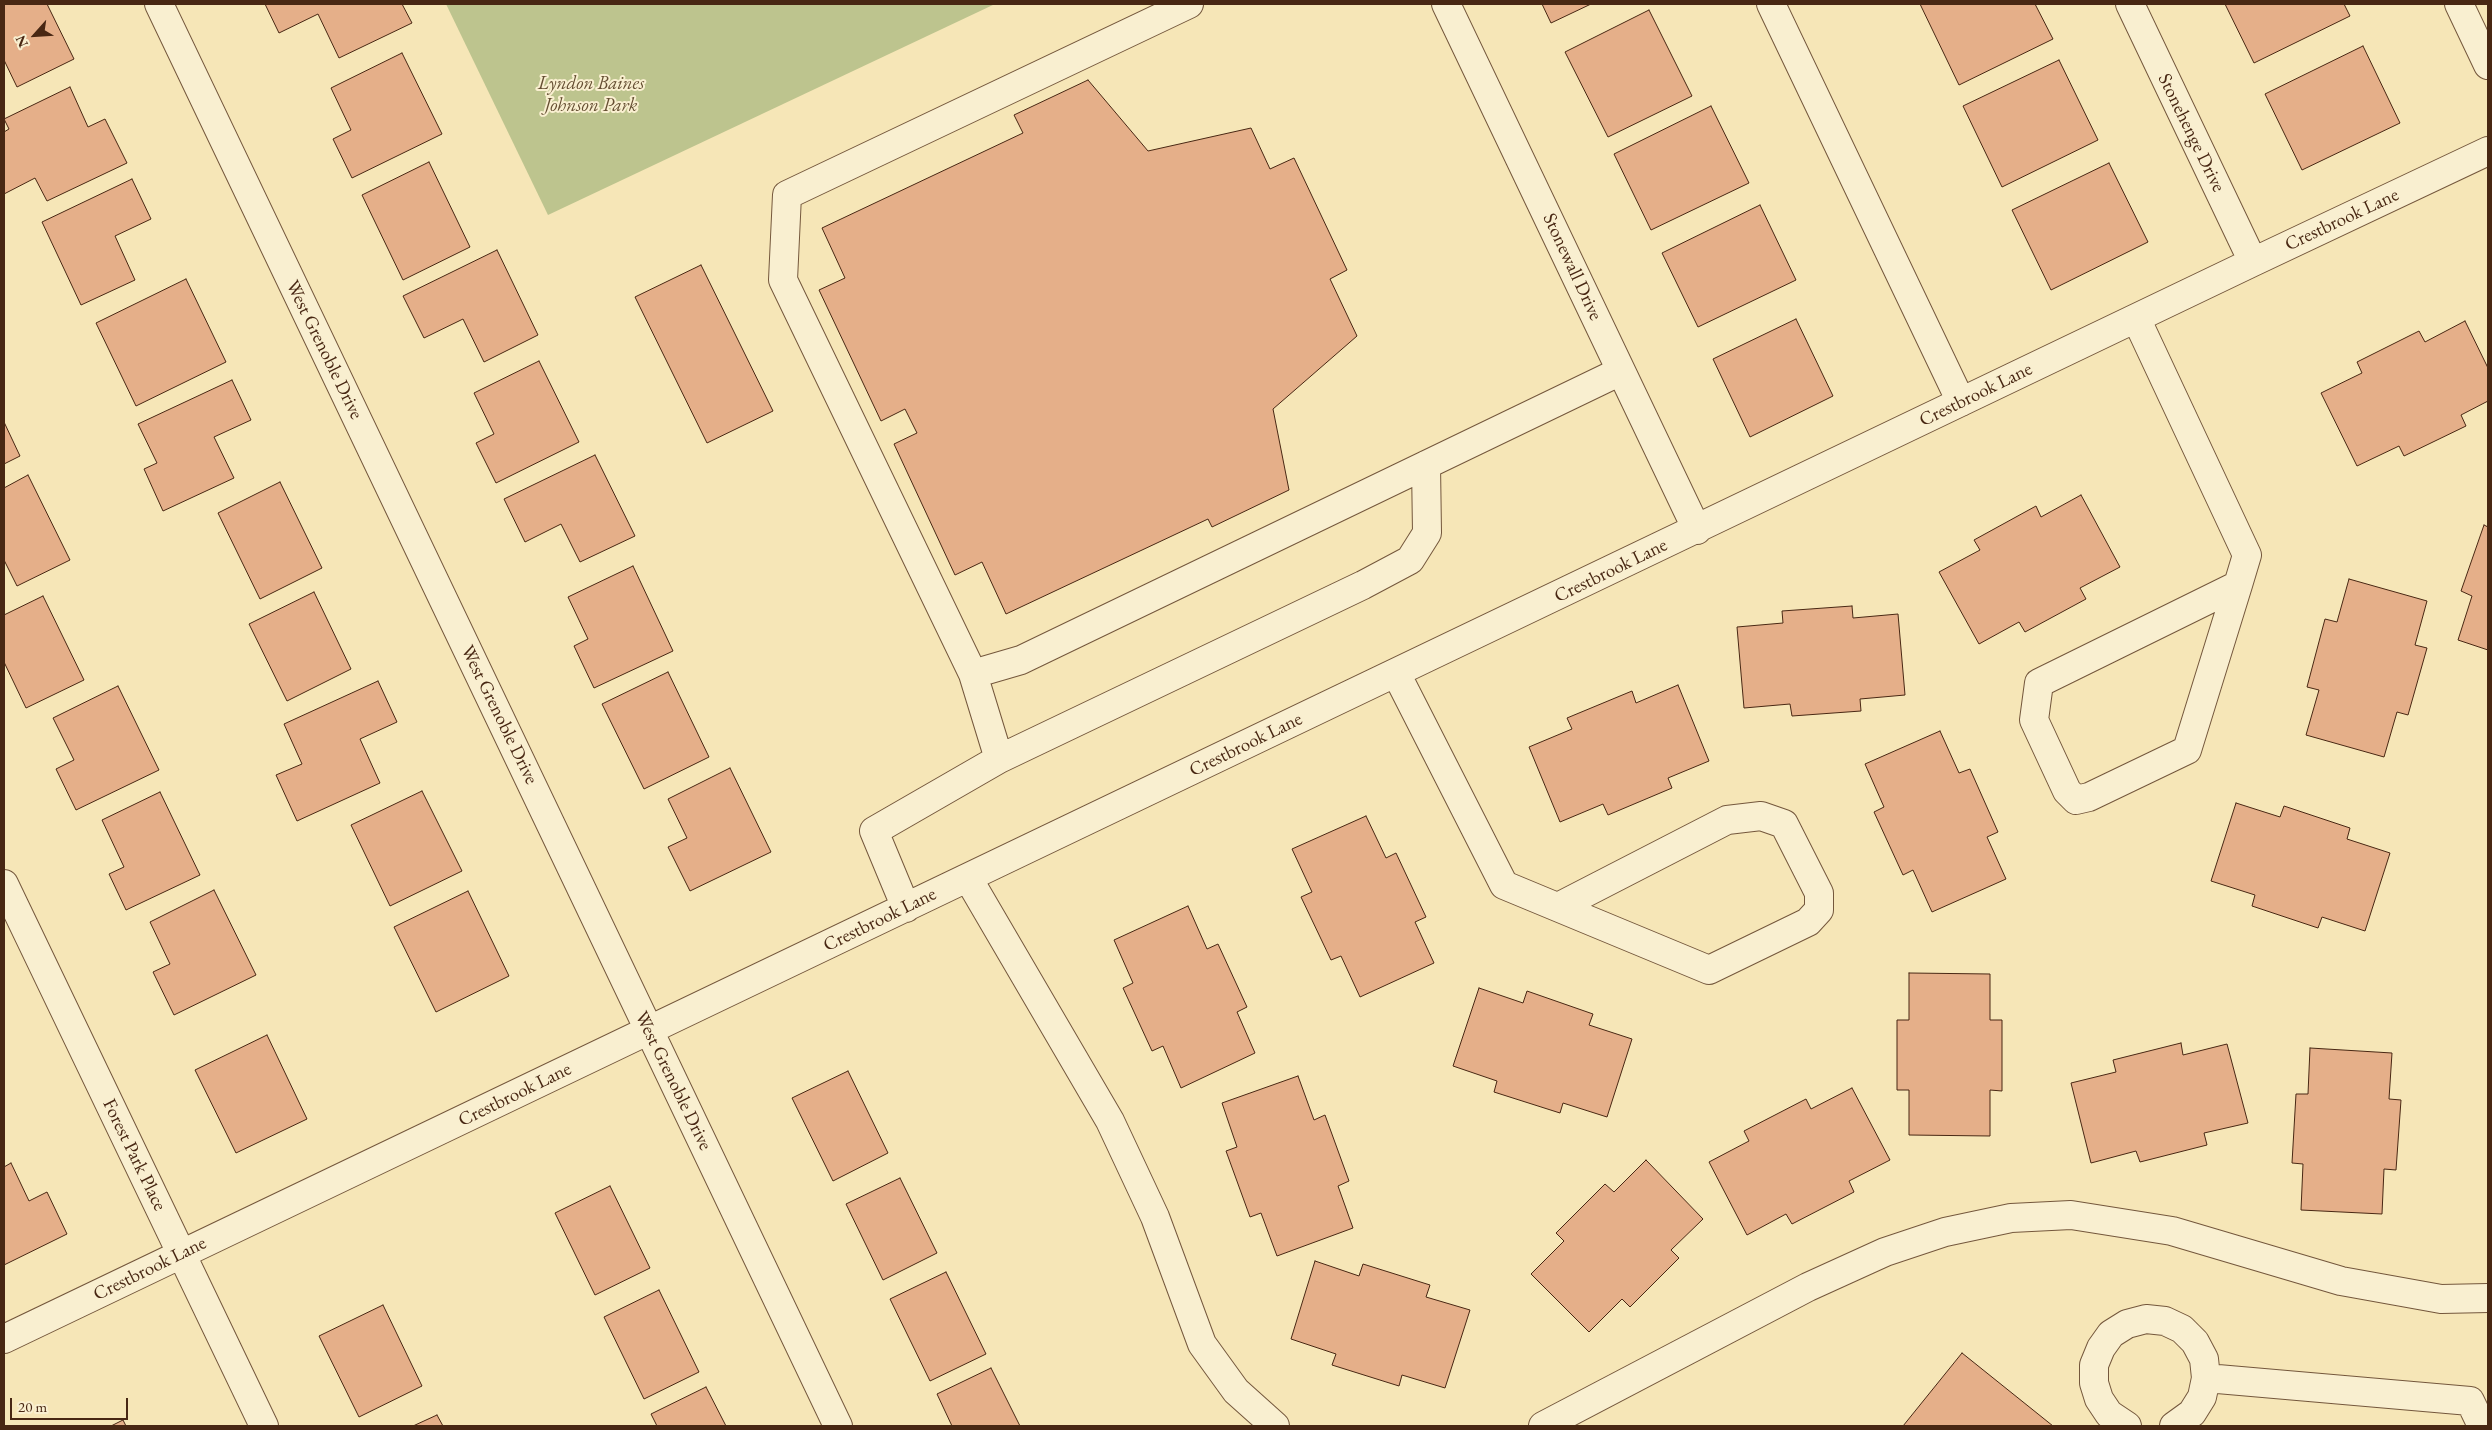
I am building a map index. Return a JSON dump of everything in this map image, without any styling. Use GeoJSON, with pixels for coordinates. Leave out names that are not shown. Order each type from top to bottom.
{"type":"FeatureCollection","features":[{"type":"Feature","properties":{"kind":"street","name":"West Grenoble Drive"},"geometry":{"type":"LineString","coordinates":[[159,4],[838,1426]]}},
{"type":"Feature","properties":{"kind":"street"},"geometry":{"type":"LineString","coordinates":[[999,759],[973,674],[782,280],[787,195],[1190,4]]}},
{"type":"Feature","properties":{"kind":"street","name":"Stonewall Drive"},"geometry":{"type":"LineString","coordinates":[[1446,4],[1697,530]]}},
{"type":"Feature","properties":{"kind":"street"},"geometry":{"type":"LineString","coordinates":[[1771,4],[1961,402]]}},
{"type":"Feature","properties":{"kind":"street","name":"Stonehenge Drive"},"geometry":{"type":"LineString","coordinates":[[2130,4],[2253,262]]}},
{"type":"Feature","properties":{"kind":"street"},"geometry":{"type":"LineString","coordinates":[[2459,4],[2488,66]]}},
{"type":"Feature","properties":{"kind":"street","name":"Crestbrook Lane"},"geometry":{"type":"LineString","coordinates":[[4,1340],[2488,151]]}},
{"type":"Feature","properties":{"kind":"street"},"geometry":{"type":"LineString","coordinates":[[2136,318],[2247,555],[2238,585],[2186,750],[2089,797],[2076,800],[2067,791],[2034,720],[2039,683],[2238,585]]}},
{"type":"Feature","properties":{"kind":"street"},"geometry":{"type":"LineString","coordinates":[[973,674],[1021,660],[1621,371]]}},
{"type":"Feature","properties":{"kind":"street"},"geometry":{"type":"LineString","coordinates":[[906,908],[874,831],[999,759],[1362,585],[1410,560],[1427,533],[1426,465]]}},
{"type":"Feature","properties":{"kind":"street"},"geometry":{"type":"LineString","coordinates":[[1396,673],[1504,885],[1709,970],[1808,922],[1819,910],[1819,893],[1784,824],[1762,816],[1727,820],[1558,907]]}},
{"type":"Feature","properties":{"kind":"street"},"geometry":{"type":"LineString","coordinates":[[968,878],[1110,1121],[1155,1217],[1202,1344],[1236,1391],[1275,1426]]}},
{"type":"Feature","properties":{"kind":"street","name":"Forest Park Place"},"geometry":{"type":"LineString","coordinates":[[4,884],[264,1426]]}},
{"type":"Feature","properties":{"kind":"street"},"geometry":{"type":"LineString","coordinates":[[1543,1426],[1808,1287],[1876,1256],[1945,1232],[2011,1218],[2071,1215],[2172,1231],[2341,1281],[2441,1299],[2488,1298]]}},
{"type":"Feature","properties":{"kind":"street"},"geometry":{"type":"LineString","coordinates":[[2117,1424],[2099,1399],[2094,1383],[2094,1365],[2101,1348],[2111,1334],[2127,1324],[2146,1319],[2165,1321],[2182,1329],[2195,1342],[2204,1359],[2206,1378],[2202,1396],[2192,1413],[2174,1426]]}},
{"type":"Feature","properties":{"kind":"street"},"geometry":{"type":"LineString","coordinates":[[2206,1378],[2470,1401],[2482,1426]]}},
{"type":"Feature","properties":{"kind":"green space","name":"Lyndon Baines Johnson Park"},"geometry":{"type":"Polygon","coordinates":[[[446,4],[995,4],[548,215],[446,4]]]}},
{"type":"Feature","properties":{"kind":"building"},"geometry":{"type":"Polygon","coordinates":[[[4,4],[47,4],[74,59],[17,87],[4,60],[4,4]]]}},
{"type":"Feature","properties":{"kind":"building"},"geometry":{"type":"Polygon","coordinates":[[[265,4],[402,4],[412,23],[339,58],[318,14],[279,33],[265,4]]]}},
{"type":"Feature","properties":{"kind":"building"},"geometry":{"type":"Polygon","coordinates":[[[1542,4],[1591,4],[1551,23],[1542,4]]]}},
{"type":"Feature","properties":{"kind":"building"},"geometry":{"type":"Polygon","coordinates":[[[1920,4],[2035,4],[2053,39],[1959,85],[1920,4]]]}},
{"type":"Feature","properties":{"kind":"building"},"geometry":{"type":"Polygon","coordinates":[[[2225,4],[2344,4],[2350,16],[2254,63],[2225,4]]]}},
{"type":"Feature","properties":{"kind":"building"},"geometry":{"type":"Polygon","coordinates":[[[1649,10],[1692,96],[1608,137],[1565,52],[1649,10]]]}},
{"type":"Feature","properties":{"kind":"building"},"geometry":{"type":"Polygon","coordinates":[[[2363,46],[2400,123],[2302,170],[2265,94],[2363,46]]]}},
{"type":"Feature","properties":{"kind":"building"},"geometry":{"type":"Polygon","coordinates":[[[402,53],[442,134],[352,178],[333,139],[351,130],[331,88],[402,53]]]}},
{"type":"Feature","properties":{"kind":"building"},"geometry":{"type":"Polygon","coordinates":[[[2059,60],[2098,140],[2002,187],[1963,106],[2059,60]]]}},
{"type":"Feature","properties":{"kind":"building"},"geometry":{"type":"Polygon","coordinates":[[[1088,80],[1148,151],[1251,128],[1270,169],[1294,158],[1347,270],[1330,279],[1357,336],[1273,409],[1289,490],[1212,527],[1208,519],[1006,614],[982,562],[955,575],[894,444],[917,433],[905,409],[881,421],[819,290],[845,278],[822,228],[1023,133],[1014,115],[1088,80]]]}},
{"type":"Feature","properties":{"kind":"building"},"geometry":{"type":"Polygon","coordinates":[[[70,87],[88,127],[105,119],[127,163],[47,201],[35,178],[4,194],[4,132],[9,129],[4,119],[70,87]]]}},
{"type":"Feature","properties":{"kind":"building"},"geometry":{"type":"Polygon","coordinates":[[[1711,106],[1749,183],[1651,230],[1614,154],[1711,106]]]}},
{"type":"Feature","properties":{"kind":"building"},"geometry":{"type":"Polygon","coordinates":[[[429,162],[470,247],[403,280],[362,195],[429,162]]]}},
{"type":"Feature","properties":{"kind":"building"},"geometry":{"type":"Polygon","coordinates":[[[2109,163],[2148,242],[2051,290],[2012,210],[2109,163]]]}},
{"type":"Feature","properties":{"kind":"building"},"geometry":{"type":"Polygon","coordinates":[[[132,179],[151,219],[115,236],[135,280],[81,305],[42,222],[132,179]]]}},
{"type":"Feature","properties":{"kind":"building"},"geometry":{"type":"Polygon","coordinates":[[[1760,205],[1796,280],[1698,327],[1662,253],[1760,205]]]}},
{"type":"Feature","properties":{"kind":"building"},"geometry":{"type":"Polygon","coordinates":[[[497,250],[538,335],[484,362],[463,319],[424,338],[403,296],[497,250]]]}},
{"type":"Feature","properties":{"kind":"building"},"geometry":{"type":"Polygon","coordinates":[[[701,265],[773,411],[707,443],[635,297],[701,265]]]}},
{"type":"Feature","properties":{"kind":"building"},"geometry":{"type":"Polygon","coordinates":[[[186,279],[226,362],[136,406],[96,323],[186,279]]]}},
{"type":"Feature","properties":{"kind":"building"},"geometry":{"type":"Polygon","coordinates":[[[1796,319],[1833,396],[1750,437],[1713,359],[1796,319]]]}},
{"type":"Feature","properties":{"kind":"building"},"geometry":{"type":"Polygon","coordinates":[[[2465,321],[2488,368],[2488,401],[2461,415],[2466,426],[2404,456],[2399,446],[2357,466],[2321,393],[2362,373],[2357,362],[2419,331],[2425,342],[2465,321]]]}},
{"type":"Feature","properties":{"kind":"building"},"geometry":{"type":"Polygon","coordinates":[[[539,361],[579,442],[496,483],[476,443],[494,434],[474,393],[539,361]]]}},
{"type":"Feature","properties":{"kind":"building"},"geometry":{"type":"Polygon","coordinates":[[[232,380],[251,420],[214,437],[234,478],[163,511],[144,469],[157,463],[138,424],[232,380]]]}},
{"type":"Feature","properties":{"kind":"building"},"geometry":{"type":"Polygon","coordinates":[[[4,422],[20,456],[4,464],[4,422]]]}},
{"type":"Feature","properties":{"kind":"building"},"geometry":{"type":"Polygon","coordinates":[[[595,455],[635,536],[580,562],[561,524],[525,542],[504,499],[595,455]]]}},
{"type":"Feature","properties":{"kind":"building"},"geometry":{"type":"Polygon","coordinates":[[[28,475],[70,560],[17,586],[4,560],[4,488],[28,475]]]}},
{"type":"Feature","properties":{"kind":"building"},"geometry":{"type":"Polygon","coordinates":[[[280,482],[322,568],[260,599],[218,513],[280,482]]]}},
{"type":"Feature","properties":{"kind":"building"},"geometry":{"type":"Polygon","coordinates":[[[2081,495],[2120,567],[2080,588],[2086,599],[2025,632],[2019,622],[1979,644],[1939,572],[1980,550],[1974,540],[2036,506],[2041,517],[2081,495]]]}},
{"type":"Feature","properties":{"kind":"building"},"geometry":{"type":"Polygon","coordinates":[[[2484,525],[2488,527],[2488,650],[2458,640],[2472,596],[2461,591],[2484,525]]]}},
{"type":"Feature","properties":{"kind":"building"},"geometry":{"type":"Polygon","coordinates":[[[633,566],[673,651],[594,688],[574,646],[588,639],[568,597],[633,566]]]}},
{"type":"Feature","properties":{"kind":"building"},"geometry":{"type":"Polygon","coordinates":[[[2349,579],[2427,601],[2415,645],[2427,648],[2408,715],[2397,712],[2384,757],[2306,735],[2319,690],[2307,687],[2325,619],[2337,622],[2349,579]]]}},
{"type":"Feature","properties":{"kind":"building"},"geometry":{"type":"Polygon","coordinates":[[[314,592],[351,669],[287,701],[249,624],[314,592]]]}},
{"type":"Feature","properties":{"kind":"building"},"geometry":{"type":"Polygon","coordinates":[[[43,596],[84,680],[26,708],[4,662],[4,615],[43,596]]]}},
{"type":"Feature","properties":{"kind":"building"},"geometry":{"type":"Polygon","coordinates":[[[1852,606],[1853,618],[1898,614],[1905,695],[1860,699],[1861,711],[1792,716],[1790,704],[1744,708],[1737,627],[1783,623],[1782,611],[1852,606]]]}},
{"type":"Feature","properties":{"kind":"building"},"geometry":{"type":"Polygon","coordinates":[[[668,672],[709,757],[644,789],[602,704],[668,672]]]}},
{"type":"Feature","properties":{"kind":"building"},"geometry":{"type":"Polygon","coordinates":[[[378,681],[397,722],[360,739],[380,783],[297,821],[276,775],[302,764],[284,724],[378,681]]]}},
{"type":"Feature","properties":{"kind":"building"},"geometry":{"type":"Polygon","coordinates":[[[1678,685],[1709,761],[1668,778],[1672,788],[1608,815],[1603,804],[1560,822],[1529,747],[1572,729],[1567,718],[1632,691],[1636,703],[1678,685]]]}},
{"type":"Feature","properties":{"kind":"building"},"geometry":{"type":"Polygon","coordinates":[[[118,686],[159,770],[76,810],[56,769],[74,760],[53,718],[118,686]]]}},
{"type":"Feature","properties":{"kind":"building"},"geometry":{"type":"Polygon","coordinates":[[[1940,731],[1959,773],[1970,769],[1998,832],[1987,837],[2006,879],[1932,912],[1913,870],[1903,875],[1874,812],[1884,807],[1865,764],[1940,731]]]}},
{"type":"Feature","properties":{"kind":"building"},"geometry":{"type":"Polygon","coordinates":[[[730,768],[771,852],[690,891],[668,847],[687,838],[668,799],[730,768]]]}},
{"type":"Feature","properties":{"kind":"building"},"geometry":{"type":"Polygon","coordinates":[[[422,791],[462,871],[390,906],[351,825],[422,791]]]}},
{"type":"Feature","properties":{"kind":"building"},"geometry":{"type":"Polygon","coordinates":[[[160,792],[200,875],[126,910],[109,874],[124,867],[102,820],[160,792]]]}},
{"type":"Feature","properties":{"kind":"building"},"geometry":{"type":"Polygon","coordinates":[[[2236,803],[2280,817],[2284,806],[2350,828],[2347,839],[2390,853],[2365,931],[2322,917],[2318,928],[2252,906],[2255,895],[2211,881],[2236,803]]]}},
{"type":"Feature","properties":{"kind":"building"},"geometry":{"type":"Polygon","coordinates":[[[1366,816],[1386,858],[1396,853],[1426,917],[1415,922],[1434,963],[1360,997],[1341,956],[1331,960],[1301,897],[1312,892],[1292,849],[1366,816]]]}},
{"type":"Feature","properties":{"kind":"building"},"geometry":{"type":"Polygon","coordinates":[[[214,890],[256,975],[174,1015],[153,972],[170,964],[150,922],[214,890]]]}},
{"type":"Feature","properties":{"kind":"building"},"geometry":{"type":"Polygon","coordinates":[[[468,891],[509,976],[436,1012],[394,927],[468,891]]]}},
{"type":"Feature","properties":{"kind":"building"},"geometry":{"type":"Polygon","coordinates":[[[1188,906],[1207,949],[1218,944],[1247,1007],[1237,1012],[1255,1053],[1181,1088],[1163,1046],[1152,1051],[1123,988],[1133,983],[1114,940],[1188,906]]]}},
{"type":"Feature","properties":{"kind":"building"},"geometry":{"type":"Polygon","coordinates":[[[1909,973],[1990,974],[1990,1020],[2002,1020],[2002,1091],[1990,1090],[1990,1136],[1909,1135],[1909,1090],[1897,1090],[1897,1020],[1909,1020],[1909,973]]]}},
{"type":"Feature","properties":{"kind":"building"},"geometry":{"type":"Polygon","coordinates":[[[1479,988],[1523,1003],[1527,991],[1593,1014],[1589,1025],[1632,1039],[1607,1117],[1563,1103],[1560,1113],[1494,1092],[1497,1081],[1453,1066],[1479,988]]]}},
{"type":"Feature","properties":{"kind":"building"},"geometry":{"type":"Polygon","coordinates":[[[267,1035],[307,1119],[236,1153],[195,1070],[267,1035]]]}},
{"type":"Feature","properties":{"kind":"building"},"geometry":{"type":"Polygon","coordinates":[[[2181,1043],[2183,1055],[2227,1044],[2248,1123],[2204,1133],[2207,1145],[2140,1162],[2136,1151],[2091,1163],[2071,1083],[2116,1072],[2113,1060],[2181,1043]]]}},
{"type":"Feature","properties":{"kind":"building"},"geometry":{"type":"Polygon","coordinates":[[[2310,1048],[2392,1053],[2389,1099],[2401,1100],[2396,1170],[2384,1169],[2382,1214],[2301,1210],[2303,1164],[2292,1163],[2296,1094],[2308,1094],[2310,1048]]]}},
{"type":"Feature","properties":{"kind":"building"},"geometry":{"type":"Polygon","coordinates":[[[848,1071],[888,1153],[833,1181],[792,1098],[848,1071]]]}},
{"type":"Feature","properties":{"kind":"building"},"geometry":{"type":"Polygon","coordinates":[[[1298,1076],[1314,1120],[1325,1115],[1349,1181],[1338,1186],[1353,1228],[1277,1256],[1261,1213],[1250,1217],[1226,1151],[1237,1147],[1222,1103],[1298,1076]]]}},
{"type":"Feature","properties":{"kind":"building"},"geometry":{"type":"Polygon","coordinates":[[[1852,1088],[1890,1160],[1849,1181],[1854,1192],[1792,1224],[1786,1214],[1747,1235],[1709,1162],[1749,1141],[1744,1131],[1806,1099],[1811,1109],[1852,1088]]]}},
{"type":"Feature","properties":{"kind":"building"},"geometry":{"type":"Polygon","coordinates":[[[1646,1160],[1703,1219],[1671,1250],[1679,1258],[1630,1307],[1622,1299],[1589,1332],[1531,1274],[1564,1241],[1556,1233],[1605,1184],[1614,1192],[1646,1160]]]}},
{"type":"Feature","properties":{"kind":"building"},"geometry":{"type":"Polygon","coordinates":[[[11,1163],[29,1201],[47,1192],[67,1234],[4,1265],[4,1167],[11,1163]]]}},
{"type":"Feature","properties":{"kind":"building"},"geometry":{"type":"Polygon","coordinates":[[[900,1178],[937,1253],[883,1280],[846,1204],[900,1178]]]}},
{"type":"Feature","properties":{"kind":"building"},"geometry":{"type":"Polygon","coordinates":[[[610,1186],[650,1268],[595,1295],[555,1213],[610,1186]]]}},
{"type":"Feature","properties":{"kind":"building"},"geometry":{"type":"Polygon","coordinates":[[[1315,1261],[1359,1276],[1363,1264],[1430,1285],[1426,1297],[1470,1310],[1445,1388],[1402,1375],[1399,1386],[1332,1365],[1336,1354],[1291,1339],[1315,1261]]]}},
{"type":"Feature","properties":{"kind":"building"},"geometry":{"type":"Polygon","coordinates":[[[946,1272],[986,1354],[930,1381],[890,1299],[946,1272]]]}},
{"type":"Feature","properties":{"kind":"building"},"geometry":{"type":"Polygon","coordinates":[[[659,1290],[699,1372],[644,1399],[604,1317],[659,1290]]]}},
{"type":"Feature","properties":{"kind":"building"},"geometry":{"type":"Polygon","coordinates":[[[383,1305],[422,1386],[359,1417],[319,1336],[383,1305]]]}},
{"type":"Feature","properties":{"kind":"building"},"geometry":{"type":"Polygon","coordinates":[[[1962,1353],[2053,1426],[1903,1426],[1962,1353]]]}},
{"type":"Feature","properties":{"kind":"building"},"geometry":{"type":"Polygon","coordinates":[[[991,1368],[1020,1426],[952,1426],[937,1394],[991,1368]]]}},
{"type":"Feature","properties":{"kind":"building"},"geometry":{"type":"Polygon","coordinates":[[[706,1387],[726,1426],[657,1426],[651,1414],[706,1387]]]}},
{"type":"Feature","properties":{"kind":"building"},"geometry":{"type":"Polygon","coordinates":[[[437,1415],[443,1426],[413,1426],[437,1415]]]}},
{"type":"Feature","properties":{"kind":"building"},"geometry":{"type":"Polygon","coordinates":[[[123,1420],[126,1426],[111,1426],[123,1420]]]}}]}
